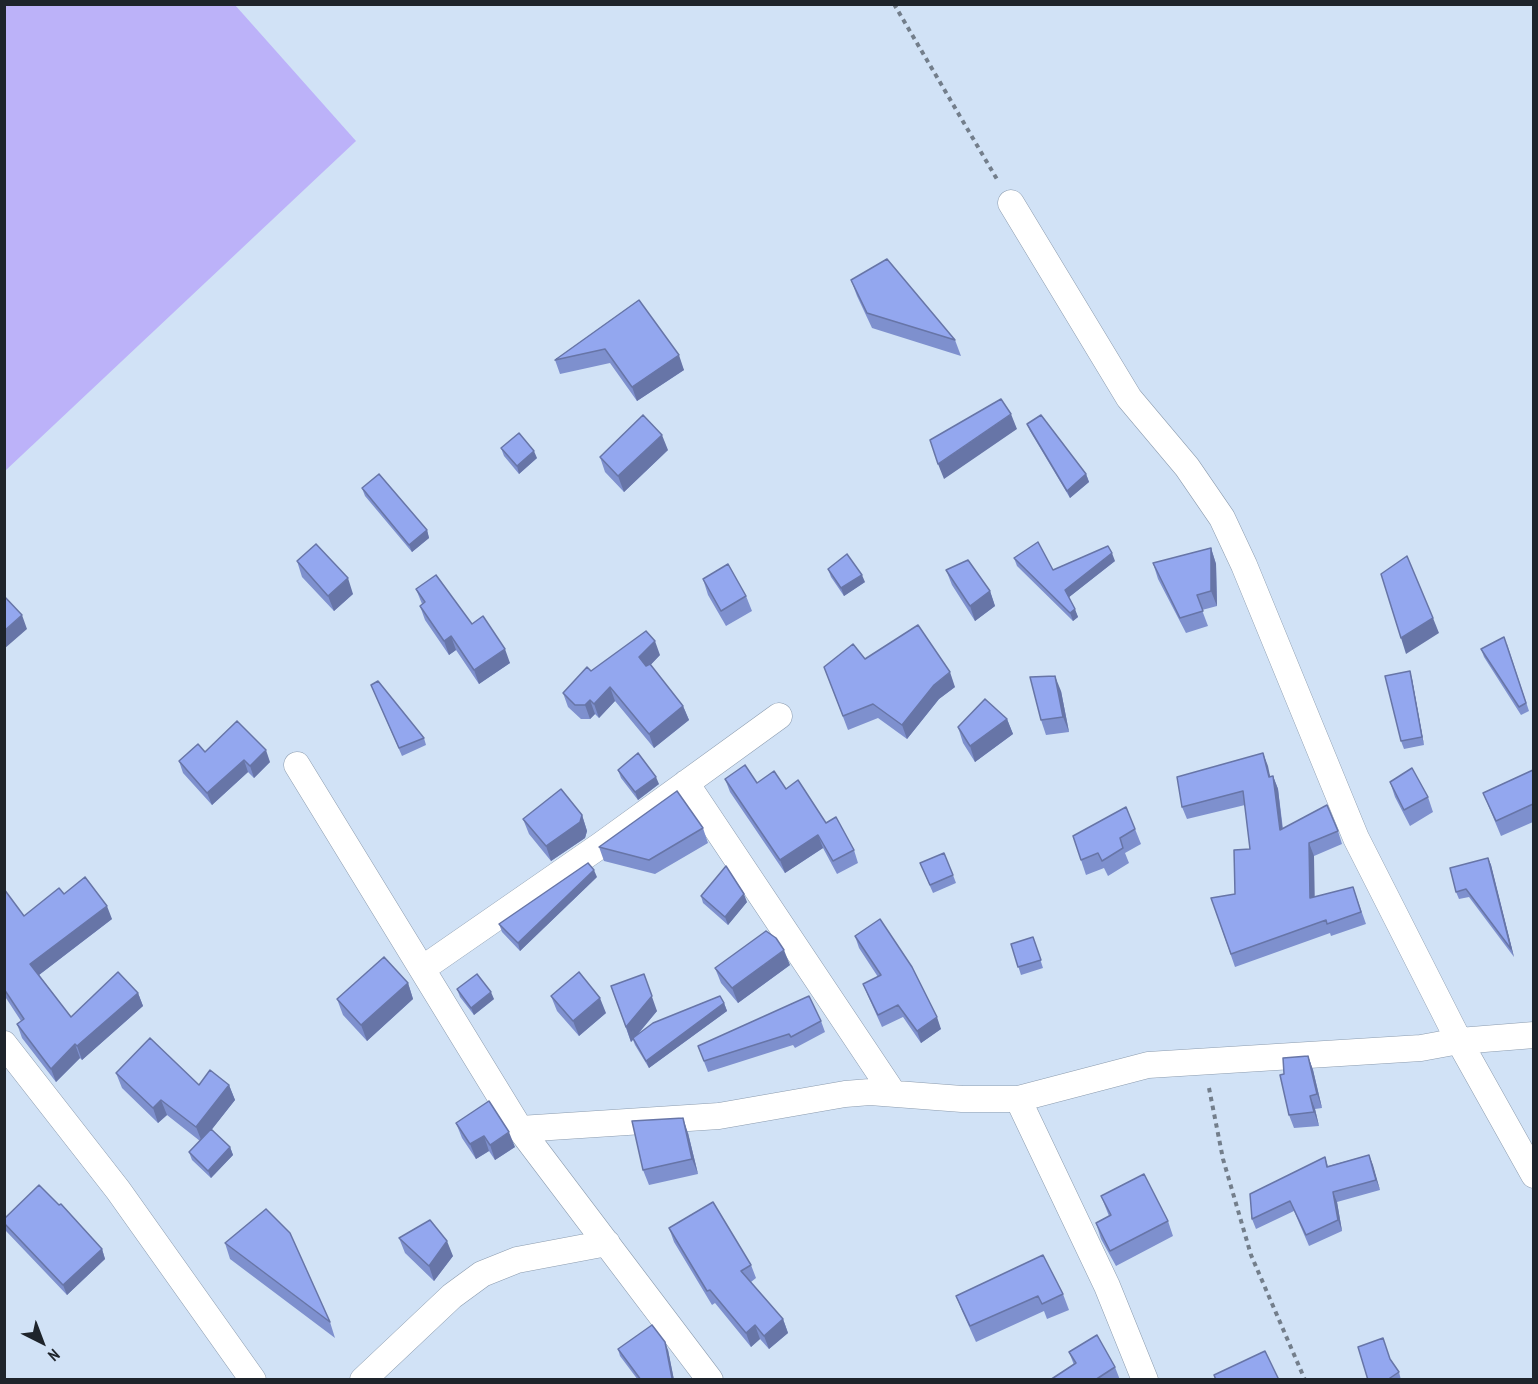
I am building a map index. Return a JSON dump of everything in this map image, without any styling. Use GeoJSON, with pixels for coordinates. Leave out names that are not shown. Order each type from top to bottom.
{"type":"FeatureCollection","features":[{"type":"Feature","properties":{"kind":"street"},"geometry":{"type":"LineString","coordinates":[[1011,202],[1129,398],[1187,467],[1222,518],[1244,565],[1356,838],[1459,1041],[1533,1175]]}},
{"type":"Feature","properties":{"kind":"street"},"geometry":{"type":"LineString","coordinates":[[422,969],[779,716]]}},
{"type":"Feature","properties":{"kind":"street"},"geometry":{"type":"LineString","coordinates":[[297,765],[520,1129],[710,1380]]}},
{"type":"Feature","properties":{"kind":"street"},"geometry":{"type":"LineString","coordinates":[[686,783],[893,1093]]}},
{"type":"Feature","properties":{"kind":"street"},"geometry":{"type":"LineString","coordinates":[[520,1129],[719,1116],[845,1094],[893,1093],[962,1099],[1018,1099],[1148,1065],[1421,1048],[1459,1041],[1533,1035]]}},
{"type":"Feature","properties":{"kind":"street"},"geometry":{"type":"LineString","coordinates":[[4,1044],[118,1190],[253,1380]]}},
{"type":"Feature","properties":{"kind":"street"},"geometry":{"type":"LineString","coordinates":[[1018,1099],[1107,1286],[1145,1380]]}},
{"type":"Feature","properties":{"kind":"street"},"geometry":{"type":"LineString","coordinates":[[363,1380],[452,1296],[482,1274],[517,1260],[608,1243]]}},
{"type":"Feature","properties":{"kind":"path"},"geometry":{"type":"LineString","coordinates":[[894,4],[1011,202]]}},
{"type":"Feature","properties":{"kind":"path"},"geometry":{"type":"LineString","coordinates":[[1204,1061],[1222,1159],[1251,1256],[1305,1380]]}},
{"type":"Feature","properties":{"kind":"shaded area"},"geometry":{"type":"Polygon","coordinates":[[[5,4],[235,5],[356,141],[5,471],[5,4]]]}},
{"type":"Feature","properties":{"kind":"building"},"geometry":{"type":"Polygon","coordinates":[[[887,259],[955,340],[867,313],[851,280],[887,259]]]}},
{"type":"Feature","properties":{"kind":"building"},"geometry":{"type":"Polygon","coordinates":[[[639,300],[679,355],[632,387],[605,349],[555,360],[639,300]]]}},
{"type":"Feature","properties":{"kind":"building"},"geometry":{"type":"Polygon","coordinates":[[[1001,399],[1011,414],[938,464],[930,440],[1001,399]]]}},
{"type":"Feature","properties":{"kind":"building"},"geometry":{"type":"Polygon","coordinates":[[[643,415],[662,435],[618,476],[600,457],[643,415]]]}},
{"type":"Feature","properties":{"kind":"building"},"geometry":{"type":"Polygon","coordinates":[[[1041,415],[1086,474],[1067,491],[1027,424],[1041,415]]]}},
{"type":"Feature","properties":{"kind":"building"},"geometry":{"type":"Polygon","coordinates":[[[519,433],[534,451],[517,466],[501,448],[519,433]]]}},
{"type":"Feature","properties":{"kind":"building"},"geometry":{"type":"Polygon","coordinates":[[[379,474],[427,530],[409,545],[362,488],[379,474]]]}},
{"type":"Feature","properties":{"kind":"building"},"geometry":{"type":"Polygon","coordinates":[[[1038,542],[1053,570],[1108,546],[1112,553],[1065,590],[1075,609],[1070,613],[1014,558],[1038,542]]]}},
{"type":"Feature","properties":{"kind":"building"},"geometry":{"type":"Polygon","coordinates":[[[316,544],[348,578],[328,596],[297,561],[316,544]]]}},
{"type":"Feature","properties":{"kind":"building"},"geometry":{"type":"Polygon","coordinates":[[[1211,548],[1211,591],[1197,595],[1203,611],[1180,618],[1153,563],[1211,548]]]}},
{"type":"Feature","properties":{"kind":"building"},"geometry":{"type":"Polygon","coordinates":[[[847,554],[862,575],[841,588],[828,569],[847,554]]]}},
{"type":"Feature","properties":{"kind":"building"},"geometry":{"type":"Polygon","coordinates":[[[1407,556],[1433,618],[1401,638],[1381,574],[1407,556]]]}},
{"type":"Feature","properties":{"kind":"building"},"geometry":{"type":"Polygon","coordinates":[[[968,560],[990,591],[970,606],[946,570],[968,560]]]}},
{"type":"Feature","properties":{"kind":"building"},"geometry":{"type":"Polygon","coordinates":[[[728,564],[746,596],[721,611],[703,579],[728,564]]]}},
{"type":"Feature","properties":{"kind":"building"},"geometry":{"type":"Polygon","coordinates":[[[436,575],[472,624],[483,616],[505,649],[474,670],[451,636],[444,641],[420,606],[425,602],[416,589],[436,575]]]}},
{"type":"Feature","properties":{"kind":"building"},"geometry":{"type":"Polygon","coordinates":[[[4,596],[22,615],[4,631],[4,596]]]}},
{"type":"Feature","properties":{"kind":"building"},"geometry":{"type":"Polygon","coordinates":[[[918,625],[950,672],[934,685],[902,725],[873,704],[843,716],[824,667],[853,644],[865,659],[918,625]]]}},
{"type":"Feature","properties":{"kind":"building"},"geometry":{"type":"Polygon","coordinates":[[[646,631],[655,641],[639,657],[646,666],[650,664],[683,706],[649,734],[610,687],[594,704],[590,700],[585,705],[575,705],[563,693],[587,667],[591,671],[646,631]]]}},
{"type":"Feature","properties":{"kind":"building"},"geometry":{"type":"Polygon","coordinates":[[[1504,637],[1526,703],[1519,707],[1481,649],[1504,637]]]}},
{"type":"Feature","properties":{"kind":"building"},"geometry":{"type":"Polygon","coordinates":[[[1410,671],[1422,737],[1401,741],[1385,676],[1410,671]]]}},
{"type":"Feature","properties":{"kind":"building"},"geometry":{"type":"Polygon","coordinates":[[[1055,676],[1063,717],[1041,720],[1030,677],[1055,676]]]}},
{"type":"Feature","properties":{"kind":"building"},"geometry":{"type":"Polygon","coordinates":[[[378,681],[424,738],[399,748],[371,685],[378,681]]]}},
{"type":"Feature","properties":{"kind":"building"},"geometry":{"type":"Polygon","coordinates":[[[985,699],[1007,719],[970,746],[958,727],[985,699]]]}},
{"type":"Feature","properties":{"kind":"building"},"geometry":{"type":"Polygon","coordinates":[[[237,721],[266,750],[250,766],[244,760],[207,793],[179,761],[198,744],[205,752],[237,721]]]}},
{"type":"Feature","properties":{"kind":"building"},"geometry":{"type":"Polygon","coordinates":[[[638,753],[656,777],[635,792],[618,770],[638,753]]]}},
{"type":"Feature","properties":{"kind":"building"},"geometry":{"type":"Polygon","coordinates":[[[1263,753],[1269,777],[1273,776],[1280,830],[1327,805],[1338,831],[1309,843],[1310,898],[1353,887],[1361,912],[1327,924],[1326,920],[1231,954],[1211,898],[1235,894],[1234,850],[1250,849],[1243,791],[1182,807],[1177,777],[1263,753]]]}},
{"type":"Feature","properties":{"kind":"building"},"geometry":{"type":"Polygon","coordinates":[[[745,765],[757,783],[774,771],[786,789],[798,780],[826,823],[836,817],[854,850],[833,861],[818,835],[780,860],[725,779],[745,765]]]}},
{"type":"Feature","properties":{"kind":"building"},"geometry":{"type":"Polygon","coordinates":[[[1412,768],[1428,797],[1404,810],[1390,782],[1412,768]]]}},
{"type":"Feature","properties":{"kind":"building"},"geometry":{"type":"Polygon","coordinates":[[[1533,770],[1533,804],[1496,821],[1483,793],[1533,770]]]}},
{"type":"Feature","properties":{"kind":"building"},"geometry":{"type":"Polygon","coordinates":[[[561,789],[582,815],[580,822],[546,846],[523,819],[561,789]]]}},
{"type":"Feature","properties":{"kind":"building"},"geometry":{"type":"Polygon","coordinates":[[[677,791],[703,828],[649,860],[599,847],[677,791]]]}},
{"type":"Feature","properties":{"kind":"building"},"geometry":{"type":"Polygon","coordinates":[[[1126,807],[1135,829],[1120,838],[1123,848],[1102,861],[1098,853],[1081,860],[1073,836],[1126,807]]]}},
{"type":"Feature","properties":{"kind":"building"},"geometry":{"type":"Polygon","coordinates":[[[944,853],[953,875],[930,885],[920,863],[944,853]]]}},
{"type":"Feature","properties":{"kind":"building"},"geometry":{"type":"Polygon","coordinates":[[[1488,858],[1511,949],[1466,889],[1456,892],[1450,868],[1488,858]]]}},
{"type":"Feature","properties":{"kind":"building"},"geometry":{"type":"Polygon","coordinates":[[[588,863],[594,870],[518,943],[499,924],[588,863]]]}},
{"type":"Feature","properties":{"kind":"building"},"geometry":{"type":"Polygon","coordinates":[[[726,866],[744,894],[725,917],[701,896],[726,866]]]}},
{"type":"Feature","properties":{"kind":"building"},"geometry":{"type":"Polygon","coordinates":[[[85,877],[107,906],[30,964],[71,1017],[118,972],[138,993],[77,1046],[75,1044],[51,1069],[17,1024],[24,1019],[4,989],[4,889],[24,916],[59,888],[64,894],[85,877]]]}},
{"type":"Feature","properties":{"kind":"building"},"geometry":{"type":"Polygon","coordinates":[[[880,919],[912,967],[937,1017],[917,1031],[898,1005],[878,1015],[863,984],[881,975],[855,936],[880,919]]]}},
{"type":"Feature","properties":{"kind":"building"},"geometry":{"type":"Polygon","coordinates":[[[766,931],[776,938],[784,950],[732,988],[715,968],[766,931]]]}},
{"type":"Feature","properties":{"kind":"building"},"geometry":{"type":"Polygon","coordinates":[[[1033,937],[1041,960],[1018,967],[1011,944],[1033,937]]]}},
{"type":"Feature","properties":{"kind":"building"},"geometry":{"type":"Polygon","coordinates":[[[384,957],[408,983],[361,1025],[337,999],[384,957]]]}},
{"type":"Feature","properties":{"kind":"building"},"geometry":{"type":"Polygon","coordinates":[[[579,972],[600,998],[573,1021],[551,996],[579,972]]]}},
{"type":"Feature","properties":{"kind":"building"},"geometry":{"type":"Polygon","coordinates":[[[477,974],[491,992],[471,1008],[457,989],[477,974]]]}},
{"type":"Feature","properties":{"kind":"building"},"geometry":{"type":"Polygon","coordinates":[[[644,974],[652,996],[626,1027],[611,986],[644,974]]]}},
{"type":"Feature","properties":{"kind":"building"},"geometry":{"type":"Polygon","coordinates":[[[720,996],[724,1003],[646,1061],[633,1038],[653,1023],[720,996]]]}},
{"type":"Feature","properties":{"kind":"building"},"geometry":{"type":"Polygon","coordinates":[[[809,996],[821,1021],[791,1037],[789,1034],[704,1061],[698,1046],[809,996]]]}},
{"type":"Feature","properties":{"kind":"building"},"geometry":{"type":"Polygon","coordinates":[[[150,1038],[199,1085],[210,1070],[229,1085],[196,1127],[161,1100],[153,1108],[116,1073],[150,1038]]]}},
{"type":"Feature","properties":{"kind":"building"},"geometry":{"type":"Polygon","coordinates":[[[1308,1056],[1317,1094],[1310,1096],[1314,1112],[1289,1115],[1280,1075],[1284,1074],[1283,1058],[1308,1056]]]}},
{"type":"Feature","properties":{"kind":"building"},"geometry":{"type":"Polygon","coordinates":[[[489,1101],[509,1132],[490,1145],[484,1136],[470,1144],[456,1123],[489,1101]]]}},
{"type":"Feature","properties":{"kind":"building"},"geometry":{"type":"Polygon","coordinates":[[[683,1118],[692,1159],[643,1170],[632,1121],[683,1118]]]}},
{"type":"Feature","properties":{"kind":"building"},"geometry":{"type":"Polygon","coordinates":[[[211,1129],[230,1147],[208,1171],[189,1152],[211,1129]]]}},
{"type":"Feature","properties":{"kind":"building"},"geometry":{"type":"Polygon","coordinates":[[[1369,1155],[1376,1180],[1333,1192],[1338,1220],[1306,1235],[1290,1201],[1252,1219],[1250,1194],[1325,1157],[1327,1167],[1369,1155]]]}},
{"type":"Feature","properties":{"kind":"building"},"geometry":{"type":"Polygon","coordinates":[[[1144,1174],[1168,1221],[1110,1251],[1096,1223],[1111,1215],[1101,1196],[1144,1174]]]}},
{"type":"Feature","properties":{"kind":"building"},"geometry":{"type":"Polygon","coordinates":[[[39,1185],[59,1205],[61,1204],[102,1249],[63,1285],[4,1223],[4,1219],[39,1185]]]}},
{"type":"Feature","properties":{"kind":"building"},"geometry":{"type":"Polygon","coordinates":[[[713,1202],[751,1265],[741,1271],[783,1319],[764,1336],[755,1325],[746,1333],[710,1290],[707,1291],[669,1228],[713,1202]]]}},
{"type":"Feature","properties":{"kind":"building"},"geometry":{"type":"Polygon","coordinates":[[[266,1209],[290,1233],[330,1322],[225,1243],[266,1209]]]}},
{"type":"Feature","properties":{"kind":"building"},"geometry":{"type":"Polygon","coordinates":[[[430,1220],[447,1241],[429,1266],[399,1238],[430,1220]]]}},
{"type":"Feature","properties":{"kind":"building"},"geometry":{"type":"Polygon","coordinates":[[[1043,1255],[1063,1294],[1042,1304],[1038,1296],[970,1326],[956,1296],[1043,1255]]]}},
{"type":"Feature","properties":{"kind":"building"},"geometry":{"type":"Polygon","coordinates":[[[652,1325],[665,1342],[672,1378],[670,1380],[641,1380],[618,1349],[652,1325]]]}},
{"type":"Feature","properties":{"kind":"building"},"geometry":{"type":"Polygon","coordinates":[[[1097,1335],[1115,1367],[1095,1380],[1050,1380],[1076,1363],[1069,1352],[1097,1335]]]}},
{"type":"Feature","properties":{"kind":"building"},"geometry":{"type":"Polygon","coordinates":[[[1383,1338],[1390,1359],[1399,1372],[1387,1380],[1368,1380],[1358,1347],[1383,1338]]]}},
{"type":"Feature","properties":{"kind":"building"},"geometry":{"type":"Polygon","coordinates":[[[1265,1351],[1279,1380],[1216,1380],[1214,1375],[1265,1351]]]}}]}
